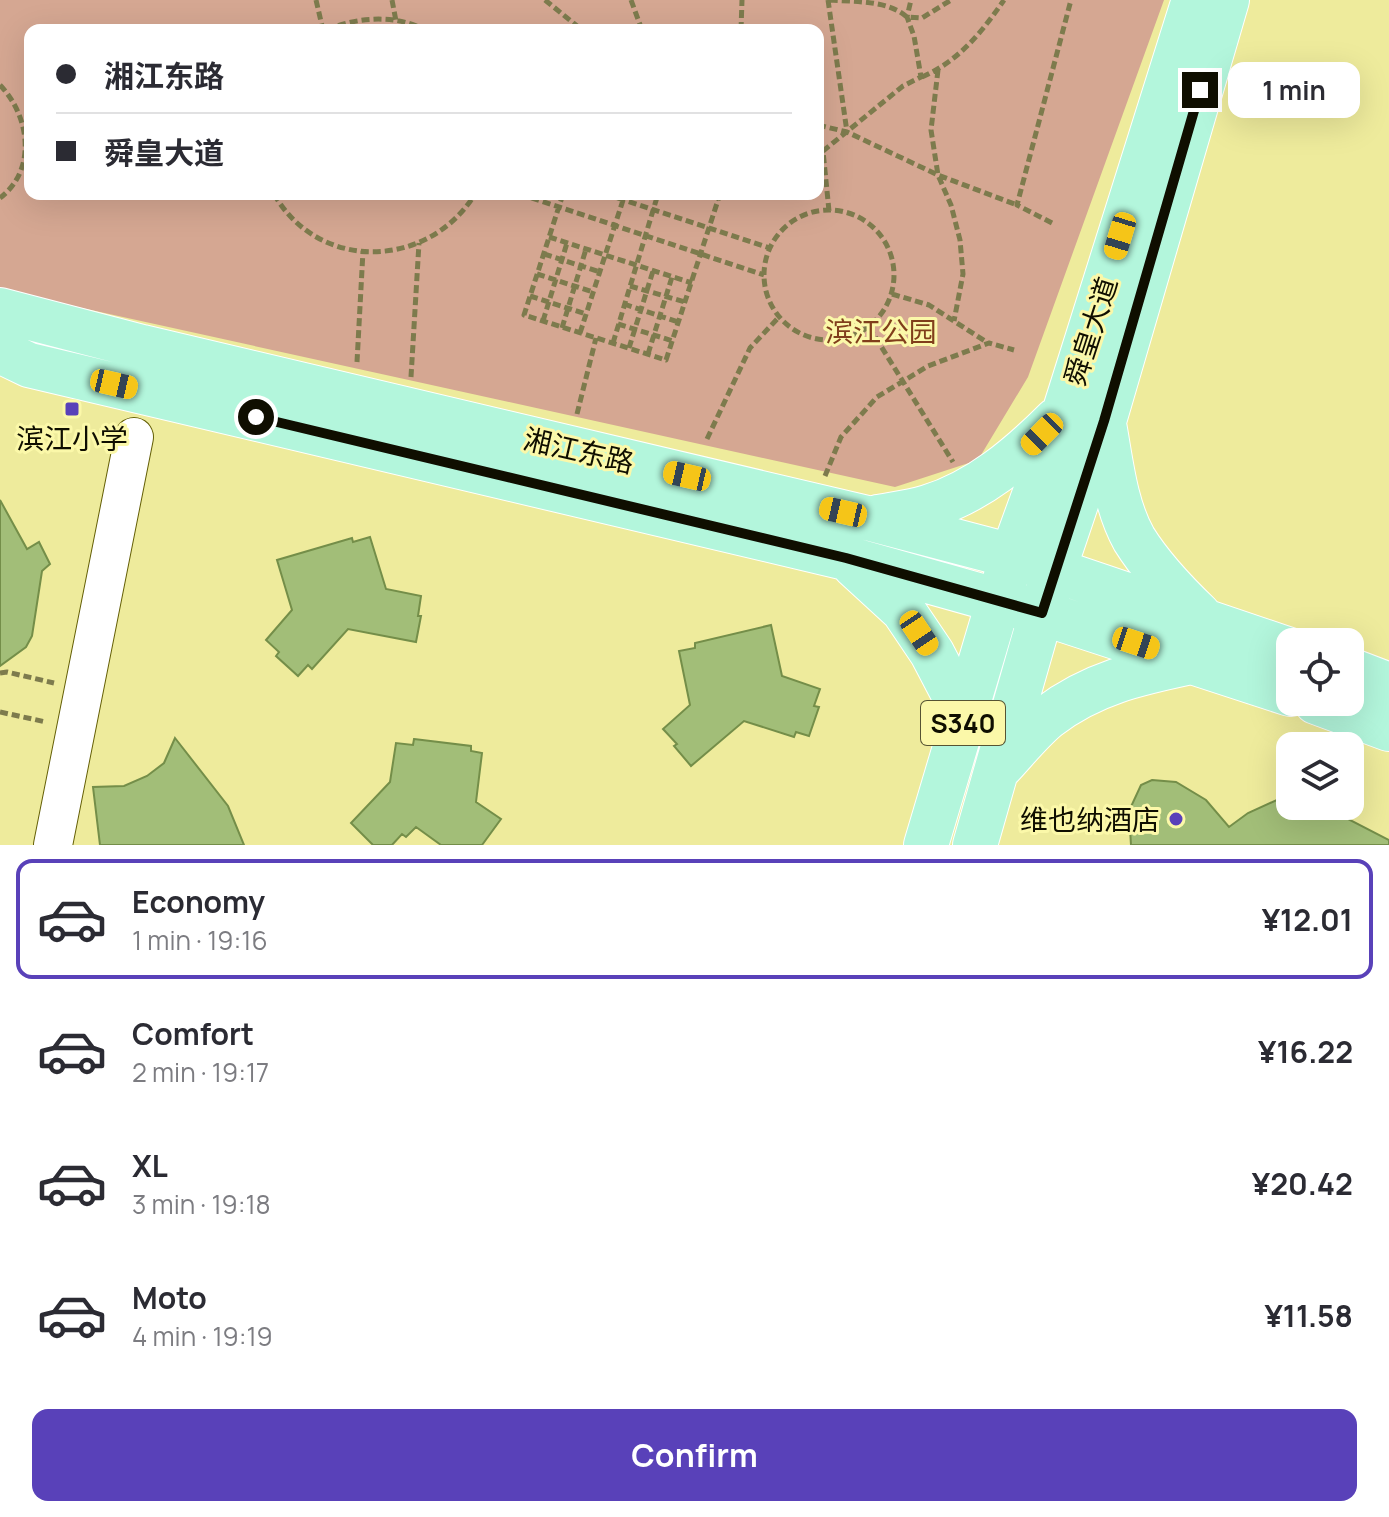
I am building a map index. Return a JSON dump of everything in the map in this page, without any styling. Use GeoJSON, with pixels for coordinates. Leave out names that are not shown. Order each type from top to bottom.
{"type":"FeatureCollection","features":[{"type":"Feature","properties":{"kind":"main road","name":"舜皇大道"},"geometry":{"type":"LineString","coordinates":[[975,845],[1054,569],[1084,417],[1194,0]]}},
{"type":"Feature","properties":{"kind":"main road","name":"舜皇大道"},"geometry":{"type":"LineString","coordinates":[[926,845],[1012,556],[1084,417],[1227,0]]}},
{"type":"Feature","properties":{"kind":"main road","name":"湘江东路"},"geometry":{"type":"LineString","coordinates":[[0,310],[142,347],[871,519],[1012,556],[1276,645]]}},
{"type":"Feature","properties":{"kind":"main road","name":"湘江东路"},"geometry":{"type":"LineString","coordinates":[[0,351],[29,365],[846,558],[1042,613],[1276,689]]}},
{"type":"Feature","properties":{"kind":"main road"},"geometry":{"type":"LineString","coordinates":[[871,519],[929,506],[977,484],[1084,417],[1133,537],[1164,580],[1203,620]]}},
{"type":"Feature","properties":{"kind":"main road"},"geometry":{"type":"LineString","coordinates":[[769,540],[796,501]]}},
{"type":"Feature","properties":{"kind":"main road"},"geometry":{"type":"LineString","coordinates":[[846,558],[903,610],[932,653],[965,716]]}},
{"type":"Feature","properties":{"kind":"main road"},"geometry":{"type":"LineString","coordinates":[[997,771],[1047,718],[1082,695],[1125,676],[1193,662]]}},
{"type":"Feature","properties":{"kind":"main road"},"geometry":{"type":"LineString","coordinates":[[1364,675],[1389,685]]}},
{"type":"Feature","properties":{"kind":"main road"},"geometry":{"type":"LineString","coordinates":[[1354,716],[1389,729]]}},
{"type":"Feature","properties":{"kind":"street"},"geometry":{"type":"LineString","coordinates":[[53,845],[134,437]]}},
{"type":"Feature","properties":{"kind":"path"},"geometry":{"type":"LineString","coordinates":[[316,0],[323,24]]}},
{"type":"Feature","properties":{"kind":"path"},"geometry":{"type":"LineString","coordinates":[[392,0],[396,21]]}},
{"type":"Feature","properties":{"kind":"path"},"geometry":{"type":"LineString","coordinates":[[545,0],[575,24]]}},
{"type":"Feature","properties":{"kind":"path"},"geometry":{"type":"LineString","coordinates":[[631,0],[640,24]]}},
{"type":"Feature","properties":{"kind":"path"},"geometry":{"type":"LineString","coordinates":[[741,24],[742,0]]}},
{"type":"Feature","properties":{"kind":"path"},"geometry":{"type":"LineString","coordinates":[[847,132],[829,0],[880,4],[898,9],[907,17],[914,36],[921,77]]}},
{"type":"Feature","properties":{"kind":"path"},"geometry":{"type":"LineString","coordinates":[[907,17],[911,0]]}},
{"type":"Feature","properties":{"kind":"path"},"geometry":{"type":"LineString","coordinates":[[907,17],[922,18],[951,0]]}},
{"type":"Feature","properties":{"kind":"path"},"geometry":{"type":"LineString","coordinates":[[824,150],[903,86],[938,70],[957,57],[984,29],[1004,0]]}},
{"type":"Feature","properties":{"kind":"path"},"geometry":{"type":"LineString","coordinates":[[1017,205],[1071,0]]}},
{"type":"Feature","properties":{"kind":"path"},"geometry":{"type":"LineString","coordinates":[[339,24],[382,18],[406,24]]}},
{"type":"Feature","properties":{"kind":"path"},"geometry":{"type":"LineString","coordinates":[[938,70],[931,130],[938,175],[951,205],[960,240],[963,274],[954,321]]}},
{"type":"Feature","properties":{"kind":"path"},"geometry":{"type":"LineString","coordinates":[[0,85],[24,116]]}},
{"type":"Feature","properties":{"kind":"path"},"geometry":{"type":"LineString","coordinates":[[824,126],[847,132],[1052,223]]}},
{"type":"Feature","properties":{"kind":"path"},"geometry":{"type":"LineString","coordinates":[[0,198],[20,173],[24,160]]}},
{"type":"Feature","properties":{"kind":"path"},"geometry":{"type":"LineString","coordinates":[[824,161],[829,211]]}},
{"type":"Feature","properties":{"kind":"path"},"geometry":{"type":"LineString","coordinates":[[278,200],[284,211],[315,237],[353,251],[394,252],[432,238],[464,212],[471,200]]}},
{"type":"Feature","properties":{"kind":"path"},"geometry":{"type":"LineString","coordinates":[[538,200],[764,275]]}},
{"type":"Feature","properties":{"kind":"path"},"geometry":{"type":"LineString","coordinates":[[561,200],[524,315],[666,360],[719,200]]}},
{"type":"Feature","properties":{"kind":"path"},"geometry":{"type":"LineString","coordinates":[[580,333],[623,200]]}},
{"type":"Feature","properties":{"kind":"path"},"geometry":{"type":"LineString","coordinates":[[631,200],[770,248]]}},
{"type":"Feature","properties":{"kind":"path"},"geometry":{"type":"LineString","coordinates":[[613,343],[656,200]]}},
{"type":"Feature","properties":{"kind":"path"},"geometry":{"type":"LineString","coordinates":[[845,212],[864,220],[879,234],[890,252],[894,272],[892,294],[883,312],[869,327],[849,338],[827,341],[805,337],[786,325],[772,308],[764,287],[764,265],[770,248],[786,226],[804,215],[845,212]]}},
{"type":"Feature","properties":{"kind":"path"},"geometry":{"type":"LineString","coordinates":[[549,237],[692,283]]}},
{"type":"Feature","properties":{"kind":"path"},"geometry":{"type":"LineString","coordinates":[[409,410],[419,243]]}},
{"type":"Feature","properties":{"kind":"path"},"geometry":{"type":"LineString","coordinates":[[543,321],[567,243]]}},
{"type":"Feature","properties":{"kind":"path"},"geometry":{"type":"LineString","coordinates":[[562,328],[586,249]]}},
{"type":"Feature","properties":{"kind":"path"},"geometry":{"type":"LineString","coordinates":[[354,397],[363,291],[363,251]]}},
{"type":"Feature","properties":{"kind":"path"},"geometry":{"type":"LineString","coordinates":[[544,254],[600,272]]}},
{"type":"Feature","properties":{"kind":"path"},"geometry":{"type":"LineString","coordinates":[[629,348],[653,271]]}},
{"type":"Feature","properties":{"kind":"path"},"geometry":{"type":"LineString","coordinates":[[537,274],[593,292]]}},
{"type":"Feature","properties":{"kind":"path"},"geometry":{"type":"LineString","coordinates":[[648,354],[672,277]]}},
{"type":"Feature","properties":{"kind":"path"},"geometry":{"type":"LineString","coordinates":[[630,286],[685,302]]}},
{"type":"Feature","properties":{"kind":"path"},"geometry":{"type":"LineString","coordinates":[[892,294],[929,305],[989,343],[1014,350]]}},
{"type":"Feature","properties":{"kind":"path"},"geometry":{"type":"LineString","coordinates":[[530,296],[586,314]]}},
{"type":"Feature","properties":{"kind":"path"},"geometry":{"type":"LineString","coordinates":[[624,304],[678,322]]}},
{"type":"Feature","properties":{"kind":"path"},"geometry":{"type":"LineString","coordinates":[[707,439],[750,348],[779,317]]}},
{"type":"Feature","properties":{"kind":"path"},"geometry":{"type":"LineString","coordinates":[[618,324],[673,341]]}},
{"type":"Feature","properties":{"kind":"path"},"geometry":{"type":"LineString","coordinates":[[869,327],[956,466]]}},
{"type":"Feature","properties":{"kind":"path"},"geometry":{"type":"LineString","coordinates":[[568,448],[596,338]]}},
{"type":"Feature","properties":{"kind":"path"},"geometry":{"type":"LineString","coordinates":[[796,501],[827,468],[841,437],[877,397],[928,366],[989,343]]}},
{"type":"Feature","properties":{"kind":"path"},"geometry":{"type":"LineString","coordinates":[[0,673],[83,690]]}},
{"type":"Feature","properties":{"kind":"path"},"geometry":{"type":"LineString","coordinates":[[0,712],[76,728]]}},
{"type":"Feature","properties":{"kind":"green space","name":"滨江公园"},"geometry":{"type":"Polygon","coordinates":[[[0,0],[1164,0],[1028,377],[978,460],[895,487],[0,290],[0,0]]]}},
{"type":"Feature","properties":{"kind":"building"},"geometry":{"type":"Polygon","coordinates":[[[0,500],[27,549],[39,542],[50,564],[42,571],[32,636],[26,647],[0,666],[0,500]]]}},
{"type":"Feature","properties":{"kind":"building"},"geometry":{"type":"Polygon","coordinates":[[[370,537],[386,589],[421,596],[416,642],[348,629],[312,669],[308,665],[298,676],[276,656],[279,652],[266,640],[292,610],[277,560],[352,538],[353,542],[370,537]]]}},
{"type":"Feature","properties":{"kind":"building"},"geometry":{"type":"Polygon","coordinates":[[[771,625],[782,676],[820,689],[814,706],[819,707],[809,736],[796,732],[794,737],[744,721],[691,766],[663,729],[690,705],[679,651],[695,648],[695,643],[771,625]]]}},
{"type":"Feature","properties":{"kind":"building"},"geometry":{"type":"Polygon","coordinates":[[[175,738],[228,806],[244,845],[100,845],[93,787],[124,786],[147,776],[164,763],[175,738]]]}},
{"type":"Feature","properties":{"kind":"building"},"geometry":{"type":"Polygon","coordinates":[[[414,739],[471,746],[471,751],[482,753],[476,802],[501,819],[482,845],[441,845],[416,827],[406,837],[402,834],[392,845],[373,845],[351,823],[390,782],[396,743],[413,745],[414,739]]]}},
{"type":"Feature","properties":{"kind":"building"},"geometry":{"type":"Polygon","coordinates":[[[1152,780],[1176,782],[1206,800],[1229,827],[1248,813],[1276,800],[1276,820],[1350,820],[1389,840],[1389,845],[1131,845],[1129,811],[1141,785],[1152,780]]]}},
{"type":"Feature","properties":{"kind":"place","name":"滨江小学"},"geometry":{"type":"Point","coordinates":[72,409]}},
{"type":"Feature","properties":{"kind":"place","name":"维也纳酒店"},"geometry":{"type":"Point","coordinates":[1176,819]}},
{"type":"Feature","properties":{"kind":"route"},"geometry":{"type":"LineString","coordinates":[[256,417],[846,558],[1042,613],[1104,421],[1200,90]]}}]}
